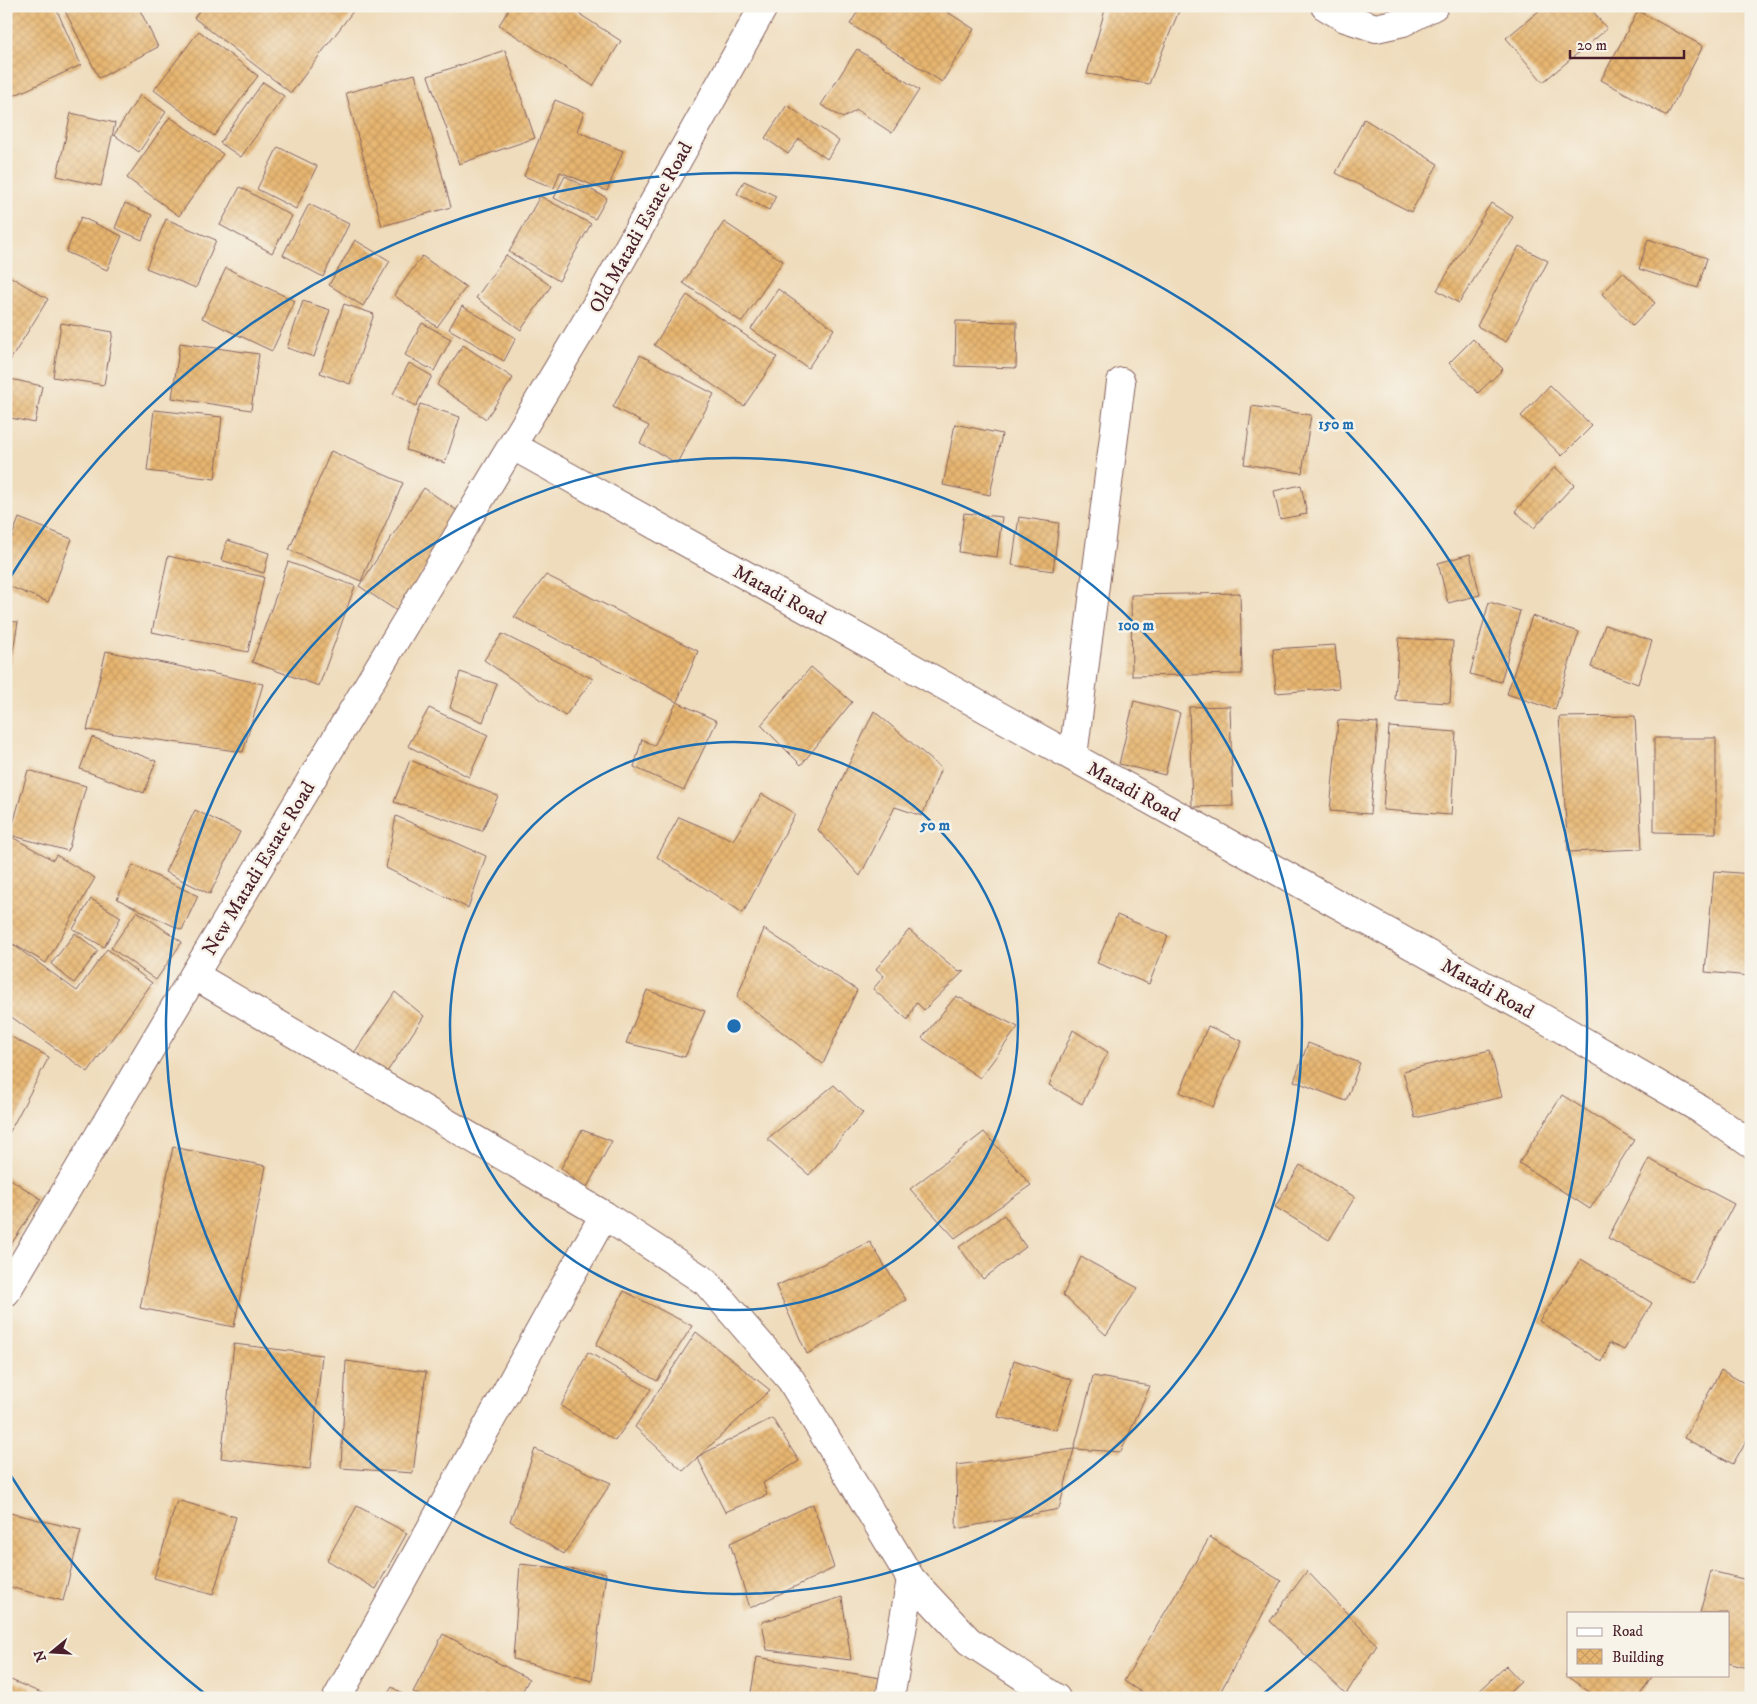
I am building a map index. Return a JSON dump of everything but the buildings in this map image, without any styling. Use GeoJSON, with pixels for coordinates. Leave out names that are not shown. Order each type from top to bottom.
{"type":"FeatureCollection","features":[{"type":"Feature","properties":{"kind":"street","name":"Old Matadi Estate Road"},"geometry":{"type":"LineString","coordinates":[[513,446],[596,305],[764,6]]}},
{"type":"Feature","properties":{"kind":"street"},"geometry":{"type":"LineString","coordinates":[[1325,6],[1346,18],[1376,28],[1404,22],[1434,6]]}},
{"type":"Feature","properties":{"kind":"street"},"geometry":{"type":"LineString","coordinates":[[1072,756],[1121,382]]}},
{"type":"Feature","properties":{"kind":"street","name":"Matadi Road"},"geometry":{"type":"LineString","coordinates":[[513,446],[1557,1026],[1700,1109],[1751,1144]]}},
{"type":"Feature","properties":{"kind":"street","name":"New Matadi Estate Road"},"geometry":{"type":"LineString","coordinates":[[6,1292],[194,975],[513,446]]}},
{"type":"Feature","properties":{"kind":"street"},"geometry":{"type":"LineString","coordinates":[[194,975],[604,1215],[706,1282],[791,1380],[911,1579],[969,1641],[1056,1698]]}},
{"type":"Feature","properties":{"kind":"street"},"geometry":{"type":"LineString","coordinates":[[337,1698],[604,1215]]}},
{"type":"Feature","properties":{"kind":"street"},"geometry":{"type":"LineString","coordinates":[[890,1698],[911,1579]]}}]}
